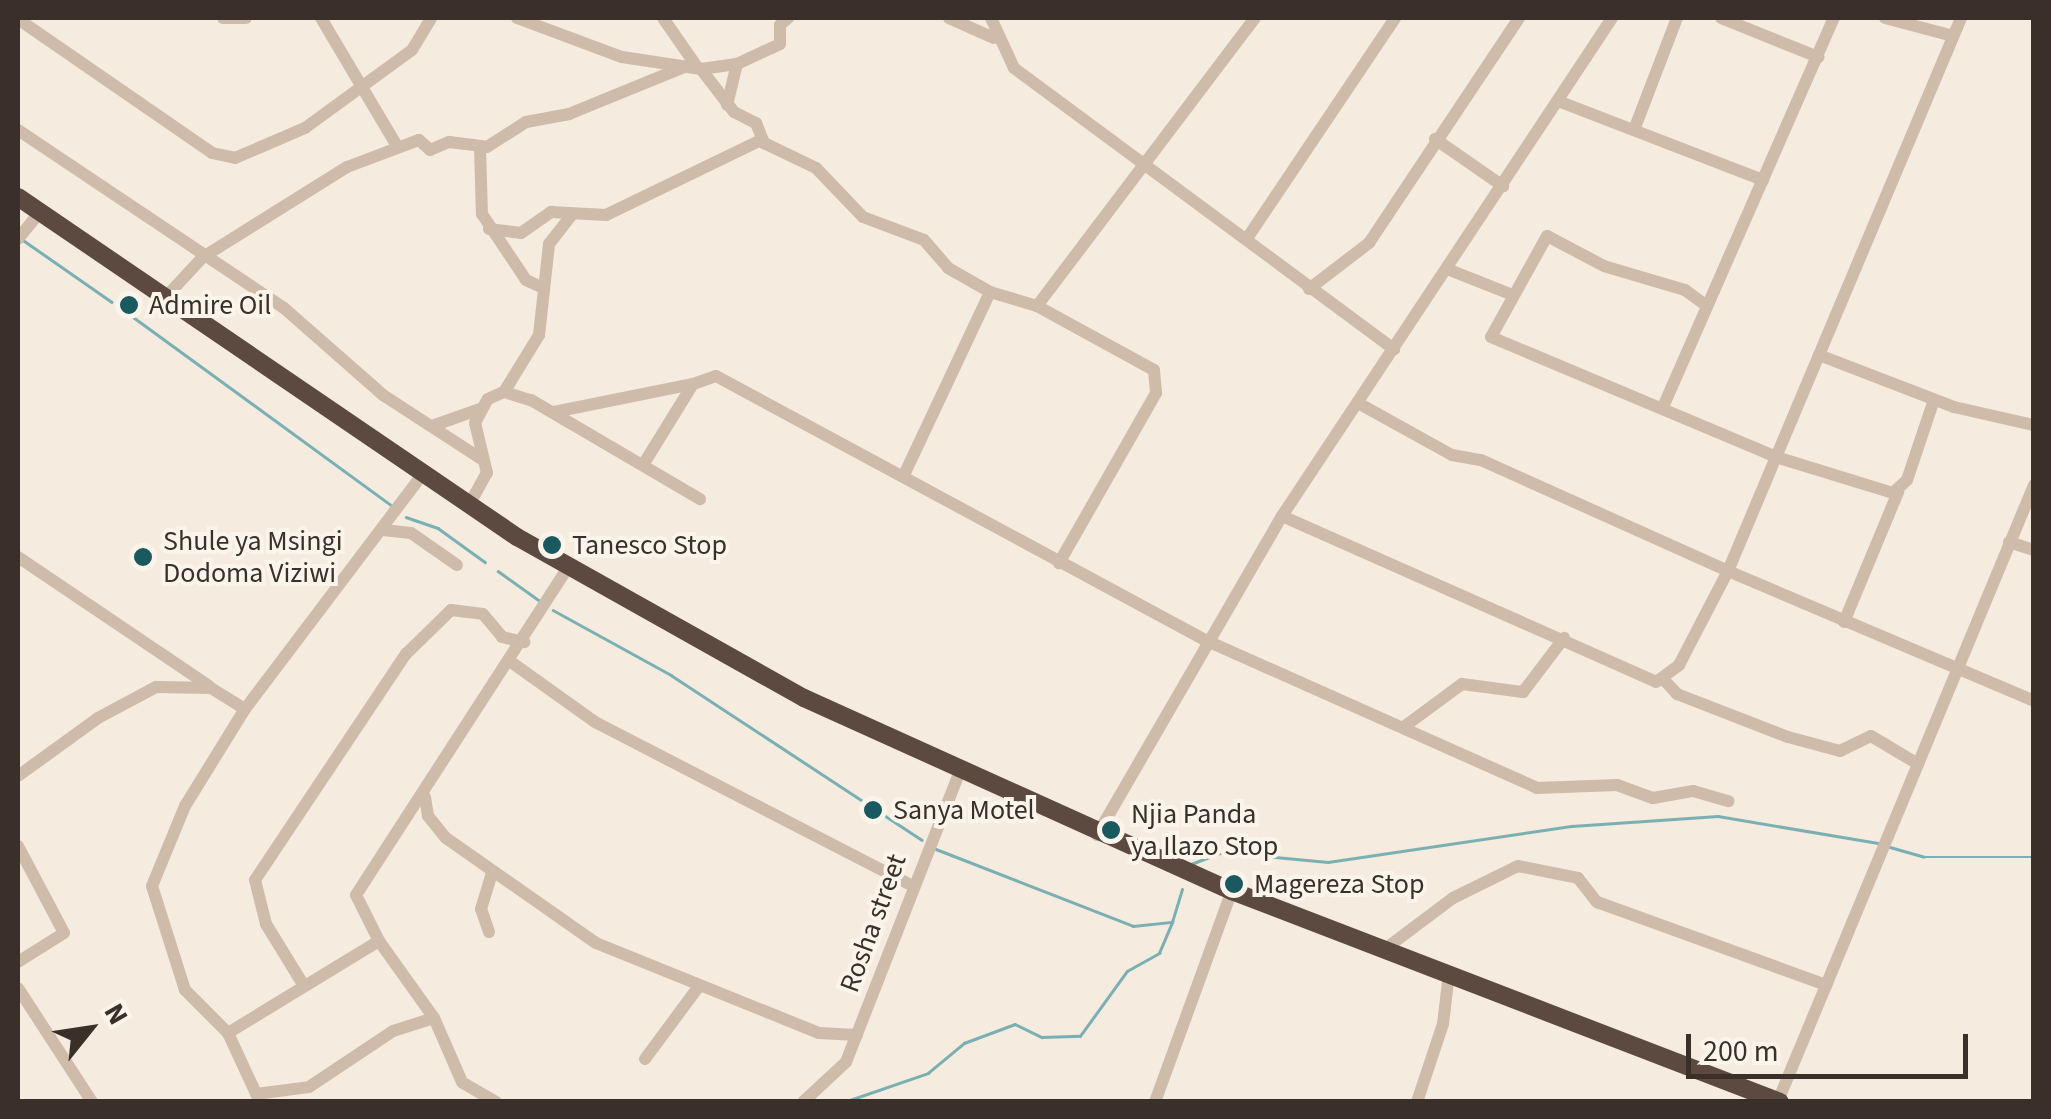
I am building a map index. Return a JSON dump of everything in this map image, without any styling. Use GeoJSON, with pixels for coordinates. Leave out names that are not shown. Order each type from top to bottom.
{"type":"FeatureCollection","features":[{"type":"Feature","properties":{"kind":"highway"},"geometry":{"type":"LineString","coordinates":[[18,197],[34,218],[469,506],[568,568],[774,683],[959,773],[1232,891],[1779,1101]]}},
{"type":"Feature","properties":{"kind":"street"},"geometry":{"type":"LineString","coordinates":[[223,18],[246,18]]}},
{"type":"Feature","properties":{"kind":"street"},"geometry":{"type":"LineString","coordinates":[[321,18],[397,146]]}},
{"type":"Feature","properties":{"kind":"street"},"geometry":{"type":"LineString","coordinates":[[18,19],[212,152],[234,158],[305,128],[412,50],[431,20],[448,18]]}},
{"type":"Feature","properties":{"kind":"street"},"geometry":{"type":"LineString","coordinates":[[517,18],[622,57],[696,67],[738,64],[780,44],[780,25],[788,18]]}},
{"type":"Feature","properties":{"kind":"street"},"geometry":{"type":"LineString","coordinates":[[664,18],[727,105],[756,123],[762,140],[816,168],[863,217],[924,240],[948,268],[990,292],[1036,306],[1139,360],[1159,381],[1059,564]]}},
{"type":"Feature","properties":{"kind":"street"},"geometry":{"type":"LineString","coordinates":[[949,18],[994,38]]}},
{"type":"Feature","properties":{"kind":"street"},"geometry":{"type":"LineString","coordinates":[[992,18],[994,38],[1014,68],[1248,236],[1309,289],[1394,349]]}},
{"type":"Feature","properties":{"kind":"street"},"geometry":{"type":"LineString","coordinates":[[1036,306],[1255,18]]}},
{"type":"Feature","properties":{"kind":"street"},"geometry":{"type":"LineString","coordinates":[[1248,236],[1395,18]]}},
{"type":"Feature","properties":{"kind":"street"},"geometry":{"type":"LineString","coordinates":[[1309,289],[1369,243],[1518,18]]}},
{"type":"Feature","properties":{"kind":"street"},"geometry":{"type":"LineString","coordinates":[[1096,834],[1205,640],[1282,516],[1612,18]]}},
{"type":"Feature","properties":{"kind":"street"},"geometry":{"type":"LineString","coordinates":[[1634,130],[1677,18]]}},
{"type":"Feature","properties":{"kind":"street"},"geometry":{"type":"LineString","coordinates":[[1721,18],[1818,56]]}},
{"type":"Feature","properties":{"kind":"street"},"geometry":{"type":"LineString","coordinates":[[1662,407],[1834,18]]}},
{"type":"Feature","properties":{"kind":"street"},"geometry":{"type":"LineString","coordinates":[[1886,18],[1953,36]]}},
{"type":"Feature","properties":{"kind":"street"},"geometry":{"type":"LineString","coordinates":[[1665,681],[1728,571],[1961,18]]}},
{"type":"Feature","properties":{"kind":"street"},"geometry":{"type":"LineString","coordinates":[[727,105],[738,64]]}},
{"type":"Feature","properties":{"kind":"street"},"geometry":{"type":"LineString","coordinates":[[162,300],[203,257],[312,186],[397,146],[419,140],[430,150],[449,142],[480,148],[526,122],[570,114],[696,67]]}},
{"type":"Feature","properties":{"kind":"street"},"geometry":{"type":"LineString","coordinates":[[1558,101],[1763,180]]}},
{"type":"Feature","properties":{"kind":"street"},"geometry":{"type":"LineString","coordinates":[[18,130],[284,308],[383,395],[480,458]]}},
{"type":"Feature","properties":{"kind":"street"},"geometry":{"type":"LineString","coordinates":[[1435,139],[1503,186]]}},
{"type":"Feature","properties":{"kind":"street"},"geometry":{"type":"LineString","coordinates":[[489,229],[521,233],[546,213],[606,216],[762,140]]}},
{"type":"Feature","properties":{"kind":"street"},"geometry":{"type":"LineString","coordinates":[[432,426],[480,410],[504,392],[542,326],[539,286],[489,229],[477,197],[484,171],[480,148]]}},
{"type":"Feature","properties":{"kind":"street"},"geometry":{"type":"LineString","coordinates":[[539,286],[551,268],[550,242],[571,216]]}},
{"type":"Feature","properties":{"kind":"street"},"geometry":{"type":"LineString","coordinates":[[18,239],[34,218]]}},
{"type":"Feature","properties":{"kind":"street"},"geometry":{"type":"LineString","coordinates":[[1707,306],[1685,290],[1604,266],[1547,236],[1510,294],[1492,337],[1776,457],[1898,492]]}},
{"type":"Feature","properties":{"kind":"street"},"geometry":{"type":"LineString","coordinates":[[1447,268],[1510,294]]}},
{"type":"Feature","properties":{"kind":"street"},"geometry":{"type":"LineString","coordinates":[[904,475],[990,292]]}},
{"type":"Feature","properties":{"kind":"street"},"geometry":{"type":"LineString","coordinates":[[1819,355],[1934,400],[2034,426]]}},
{"type":"Feature","properties":{"kind":"street"},"geometry":{"type":"LineString","coordinates":[[554,412],[716,376],[1205,640],[1550,792],[1617,785],[1653,798],[1694,790],[1729,801]]}},
{"type":"Feature","properties":{"kind":"street"},"geometry":{"type":"LineString","coordinates":[[643,465],[693,384]]}},
{"type":"Feature","properties":{"kind":"street"},"geometry":{"type":"LineString","coordinates":[[504,392],[554,412],[700,499]]}},
{"type":"Feature","properties":{"kind":"street"},"geometry":{"type":"LineString","coordinates":[[1844,622],[1934,400]]}},
{"type":"Feature","properties":{"kind":"street"},"geometry":{"type":"LineString","coordinates":[[1358,403],[1452,455],[1481,460],[1844,622],[2034,701]]}},
{"type":"Feature","properties":{"kind":"street"},"geometry":{"type":"LineString","coordinates":[[469,506],[486,477],[480,458],[480,410]]}},
{"type":"Feature","properties":{"kind":"street"},"geometry":{"type":"LineString","coordinates":[[422,475],[245,709],[185,806],[152,886],[186,990],[228,1033],[258,1098],[308,1087],[394,1032],[434,1018]]}},
{"type":"Feature","properties":{"kind":"street"},"geometry":{"type":"LineString","coordinates":[[1779,1101],[2034,485]]}},
{"type":"Feature","properties":{"kind":"street"},"geometry":{"type":"LineString","coordinates":[[1282,516],[1665,681],[1684,696],[1799,741],[1840,751],[1871,736],[1918,764]]}},
{"type":"Feature","properties":{"kind":"street"},"geometry":{"type":"LineString","coordinates":[[383,530],[411,533],[458,565]]}},
{"type":"Feature","properties":{"kind":"street"},"geometry":{"type":"LineString","coordinates":[[2009,542],[2034,550]]}},
{"type":"Feature","properties":{"kind":"street"},"geometry":{"type":"LineString","coordinates":[[18,557],[245,709]]}},
{"type":"Feature","properties":{"kind":"street"},"geometry":{"type":"LineString","coordinates":[[496,1102],[462,1082],[434,1018],[378,941],[356,902],[358,888],[425,798],[568,568]]}},
{"type":"Feature","properties":{"kind":"street"},"geometry":{"type":"LineString","coordinates":[[304,986],[266,924],[255,880],[406,654],[451,610],[483,614],[502,637],[524,642]]}},
{"type":"Feature","properties":{"kind":"street"},"geometry":{"type":"LineString","coordinates":[[1405,726],[1462,684],[1523,692],[1564,638]]}},
{"type":"Feature","properties":{"kind":"street"},"geometry":{"type":"LineString","coordinates":[[511,662],[594,722],[911,885]]}},
{"type":"Feature","properties":{"kind":"street"},"geometry":{"type":"LineString","coordinates":[[18,776],[123,702],[156,688],[211,688]]}},
{"type":"Feature","properties":{"kind":"street","name":"Rosha street"},"geometry":{"type":"LineString","coordinates":[[804,1102],[838,1074],[857,1034],[911,885],[959,773]]}},
{"type":"Feature","properties":{"kind":"street"},"geometry":{"type":"LineString","coordinates":[[425,798],[435,826],[492,874],[596,943],[818,1033],[857,1034]]}},
{"type":"Feature","properties":{"kind":"street"},"geometry":{"type":"LineString","coordinates":[[18,846],[64,934],[18,962]]}},
{"type":"Feature","properties":{"kind":"street"},"geometry":{"type":"LineString","coordinates":[[1385,949],[1453,898],[1518,866],[1578,878],[1597,902],[1826,985]]}},
{"type":"Feature","properties":{"kind":"street"},"geometry":{"type":"LineString","coordinates":[[489,932],[481,909],[492,874]]}},
{"type":"Feature","properties":{"kind":"street"},"geometry":{"type":"LineString","coordinates":[[1155,1102],[1232,891]]}},
{"type":"Feature","properties":{"kind":"street"},"geometry":{"type":"LineString","coordinates":[[228,1033],[378,941]]}},
{"type":"Feature","properties":{"kind":"street"},"geometry":{"type":"LineString","coordinates":[[1416,1102],[1443,1024],[1449,974]]}},
{"type":"Feature","properties":{"kind":"street"},"geometry":{"type":"LineString","coordinates":[[645,1059],[700,986]]}},
{"type":"Feature","properties":{"kind":"street"},"geometry":{"type":"LineString","coordinates":[[19,993],[92,1102]]}},
{"type":"Feature","properties":{"kind":"waterway"},"geometry":{"type":"LineString","coordinates":[[23,240],[112,302]]}},
{"type":"Feature","properties":{"kind":"waterway"},"geometry":{"type":"LineString","coordinates":[[125,311],[391,505]]}},
{"type":"Feature","properties":{"kind":"waterway"},"geometry":{"type":"LineString","coordinates":[[406,517],[438,528],[485,562]]}},
{"type":"Feature","properties":{"kind":"waterway"},"geometry":{"type":"LineString","coordinates":[[498,571],[540,601]]}},
{"type":"Feature","properties":{"kind":"waterway"},"geometry":{"type":"LineString","coordinates":[[553,610],[671,675],[922,840]]}},
{"type":"Feature","properties":{"kind":"waterway"},"geometry":{"type":"LineString","coordinates":[[1191,864],[1222,852],[1328,862],[1572,826],[1718,816],[1878,843]]}},
{"type":"Feature","properties":{"kind":"waterway"},"geometry":{"type":"LineString","coordinates":[[1890,847],[1924,857],[2034,857]]}},
{"type":"Feature","properties":{"kind":"waterway"},"geometry":{"type":"LineString","coordinates":[[936,849],[1133,926],[1172,922],[1182,890]]}},
{"type":"Feature","properties":{"kind":"waterway"},"geometry":{"type":"LineString","coordinates":[[844,1102],[928,1073],[964,1043],[1015,1024],[1042,1037],[1080,1036],[1127,971],[1159,953],[1172,922]]}},
{"type":"Feature","properties":{"kind":"place","name":"Admire Oil"},"geometry":{"type":"Point","coordinates":[129,305]}},
{"type":"Feature","properties":{"kind":"place","name":"Tanesco Stop"},"geometry":{"type":"Point","coordinates":[552,545]}},
{"type":"Feature","properties":{"kind":"place","name":"Shule ya Msingi Dodoma Viziwi"},"geometry":{"type":"Point","coordinates":[143,557]}},
{"type":"Feature","properties":{"kind":"place","name":"Sanya Motel"},"geometry":{"type":"Point","coordinates":[873,810]}},
{"type":"Feature","properties":{"kind":"place","name":"Njia Panda ya Ilazo Stop"},"geometry":{"type":"Point","coordinates":[1111,830]}},
{"type":"Feature","properties":{"kind":"place","name":"Magereza Stop"},"geometry":{"type":"Point","coordinates":[1234,884]}}]}
